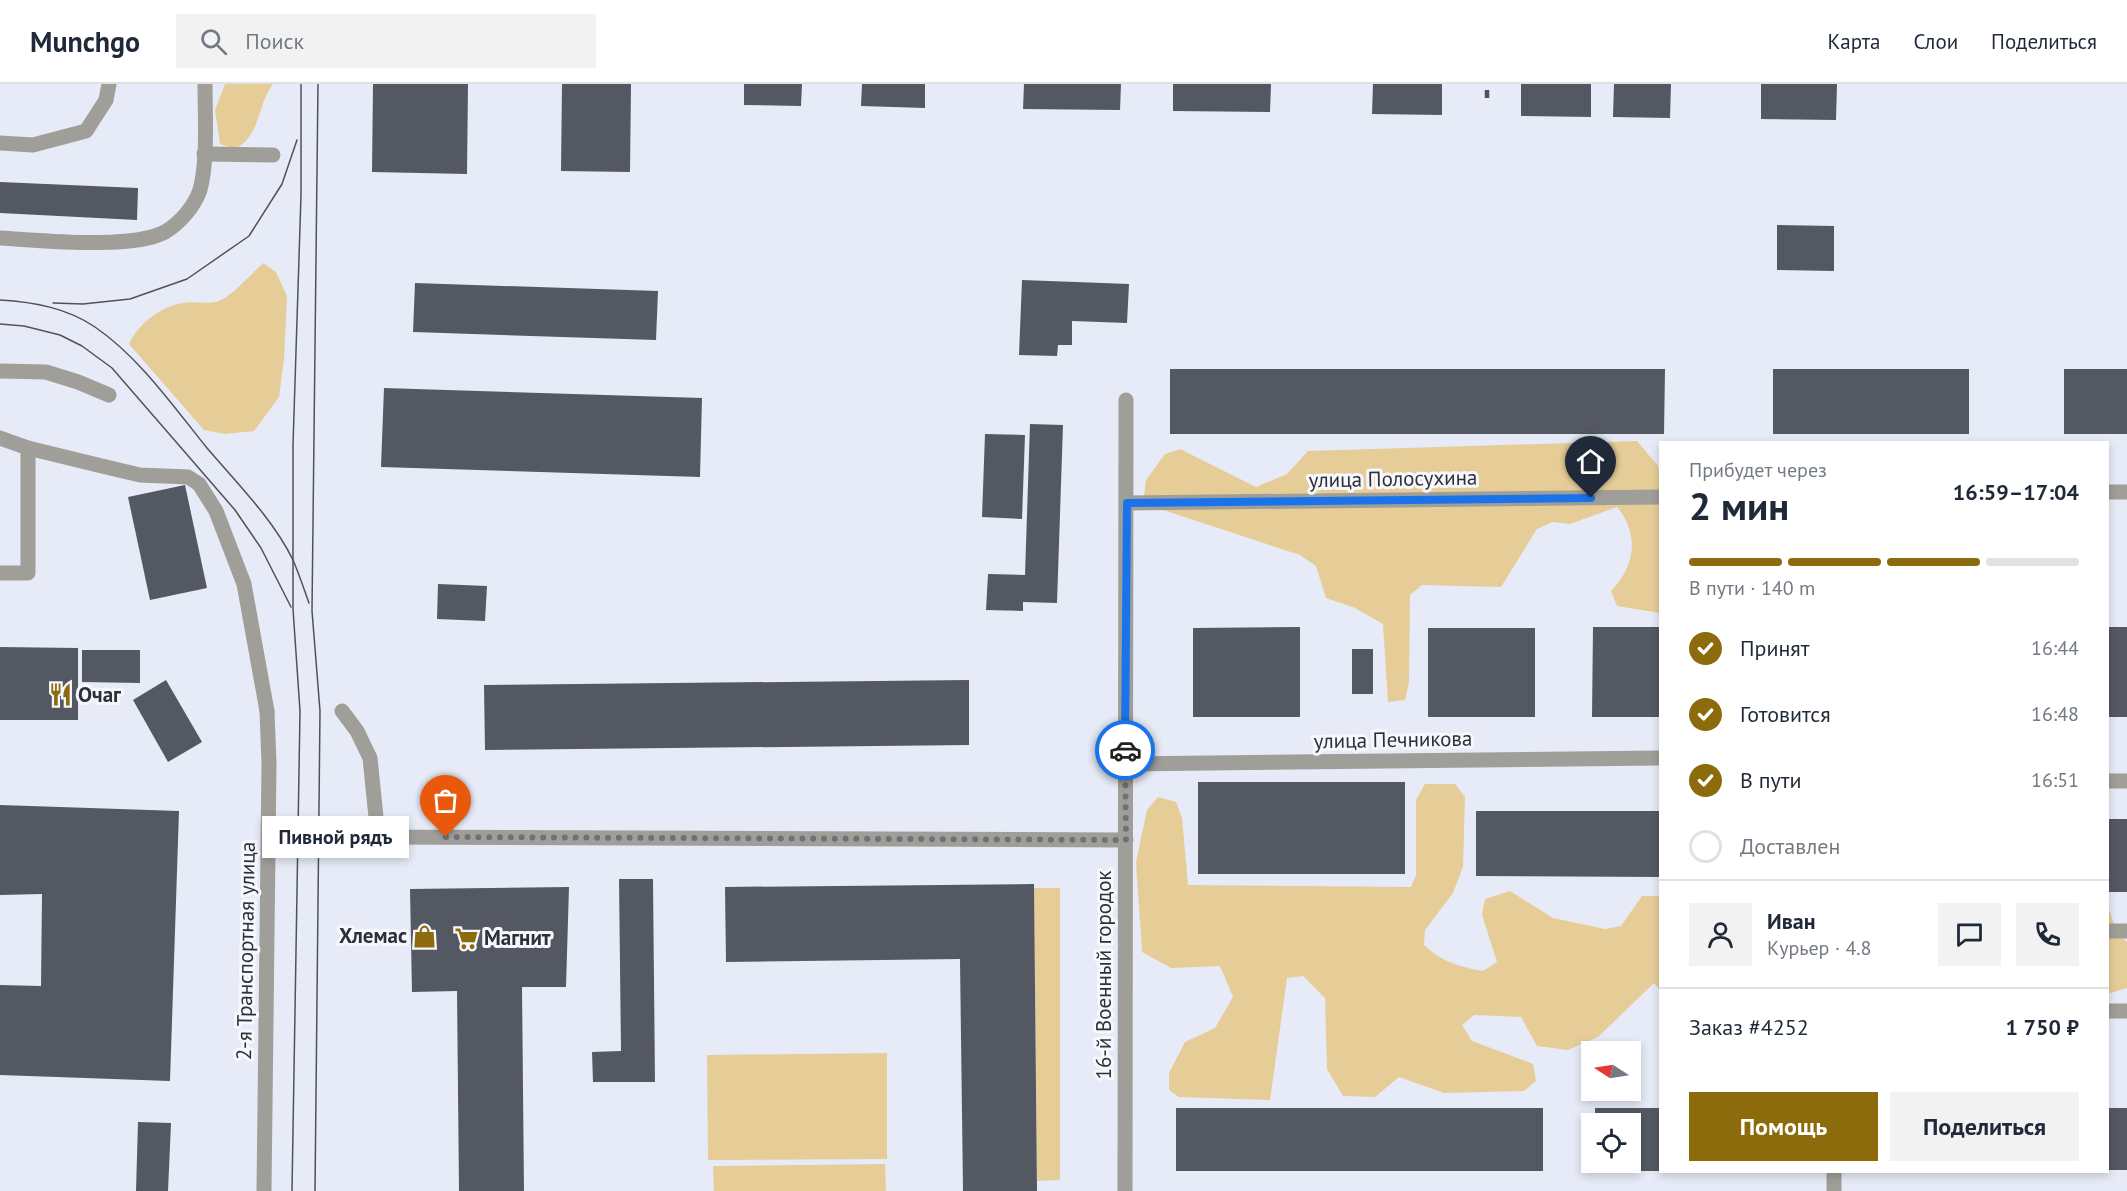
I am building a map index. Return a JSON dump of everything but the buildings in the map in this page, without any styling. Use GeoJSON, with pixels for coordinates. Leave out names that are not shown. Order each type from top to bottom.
{"type":"FeatureCollection","features":[{"type":"Feature","properties":{"kind":"street"},"geometry":{"type":"LineString","coordinates":[[0,142],[33,145],[86,131],[106,100],[109,84]]}},
{"type":"Feature","properties":{"kind":"street"},"geometry":{"type":"LineString","coordinates":[[0,238],[136,241],[165,232],[187,214],[200,190],[204,154],[205,84]]}},
{"type":"Feature","properties":{"kind":"street"},"geometry":{"type":"LineString","coordinates":[[204,154],[273,155]]}},
{"type":"Feature","properties":{"kind":"street"},"geometry":{"type":"LineString","coordinates":[[0,371],[46,372],[109,395]]}},
{"type":"Feature","properties":{"kind":"street","name":"16-й Военный городок"},"geometry":{"type":"LineString","coordinates":[[1125,1191],[1126,400]]}},
{"type":"Feature","properties":{"kind":"street","name":"2-я Транспортная улица"},"geometry":{"type":"LineString","coordinates":[[0,438],[28,448],[140,475],[188,477],[199,484],[216,511],[244,584],[267,711],[269,764],[264,1191]]}},
{"type":"Feature","properties":{"kind":"street"},"geometry":{"type":"LineString","coordinates":[[0,573],[28,573],[28,448]]}},
{"type":"Feature","properties":{"kind":"street"},"geometry":{"type":"LineString","coordinates":[[2109,492],[2127,492]]}},
{"type":"Feature","properties":{"kind":"street","name":"улица Полосухина"},"geometry":{"type":"LineString","coordinates":[[1127,503],[1659,497]]}},
{"type":"Feature","properties":{"kind":"street"},"geometry":{"type":"LineString","coordinates":[[342,711],[357,731],[370,758],[378,837],[1126,840]]}},
{"type":"Feature","properties":{"kind":"street","name":"улица Печникова"},"geometry":{"type":"LineString","coordinates":[[1125,764],[1659,758]]}},
{"type":"Feature","properties":{"kind":"street"},"geometry":{"type":"LineString","coordinates":[[2109,782],[2127,781]]}},
{"type":"Feature","properties":{"kind":"street"},"geometry":{"type":"LineString","coordinates":[[2109,931],[2127,931]]}},
{"type":"Feature","properties":{"kind":"street"},"geometry":{"type":"LineString","coordinates":[[2109,1011],[2127,1011]]}},
{"type":"Feature","properties":{"kind":"street"},"geometry":{"type":"LineString","coordinates":[[1834,1173],[1834,1191]]}},
{"type":"Feature","properties":{"kind":"shaded area"},"geometry":{"type":"Polygon","coordinates":[[[225,84],[273,84],[250,136],[235,149],[220,144],[215,110],[225,84]]]}},
{"type":"Feature","properties":{"kind":"shaded area"},"geometry":{"type":"Polygon","coordinates":[[[263,263],[276,272],[287,296],[284,359],[279,397],[254,431],[225,434],[204,430],[129,344],[144,323],[159,312],[183,303],[212,303],[221,300],[234,291],[263,263]]]}},
{"type":"Feature","properties":{"kind":"shaded area"},"geometry":{"type":"Polygon","coordinates":[[[1637,441],[1658,466],[1659,472],[1659,613],[1617,606],[1611,591],[1625,572],[1632,550],[1629,528],[1617,507],[1570,524],[1553,522],[1537,529],[1501,587],[1422,585],[1410,595],[1409,682],[1405,700],[1388,702],[1383,624],[1355,608],[1326,598],[1316,566],[1300,555],[1154,507],[1144,496],[1146,480],[1165,454],[1180,449],[1256,487],[1287,474],[1308,451],[1637,441]]]}},
{"type":"Feature","properties":{"kind":"shaded area"},"geometry":{"type":"Polygon","coordinates":[[[1425,784],[1455,784],[1465,797],[1463,867],[1453,893],[1425,930],[1424,945],[1430,951],[1451,962],[1483,971],[1497,962],[1482,915],[1485,899],[1510,891],[1553,918],[1605,929],[1621,926],[1642,896],[1659,896],[1659,989],[1654,983],[1598,1037],[1581,1041],[1581,1044],[1568,1050],[1537,1046],[1521,1017],[1474,1015],[1462,1025],[1472,1041],[1533,1064],[1536,1081],[1524,1091],[1444,1093],[1399,1077],[1375,1097],[1343,1096],[1327,1069],[1325,998],[1303,976],[1287,978],[1270,1100],[1179,1097],[1169,1090],[1169,1073],[1185,1042],[1215,1028],[1233,997],[1220,966],[1171,968],[1142,952],[1136,862],[1147,810],[1158,797],[1176,802],[1182,818],[1188,885],[1411,887],[1416,875],[1416,800],[1425,784]]]}},
{"type":"Feature","properties":{"kind":"shaded area"},"geometry":{"type":"Polygon","coordinates":[[[1034,888],[1060,888],[1060,1180],[1037,1181],[1034,888]]]}},
{"type":"Feature","properties":{"kind":"shaded area"},"geometry":{"type":"Polygon","coordinates":[[[2109,909],[2117,933],[2127,942],[2127,988],[2109,994],[2109,909]]]}},
{"type":"Feature","properties":{"kind":"shaded area"},"geometry":{"type":"Polygon","coordinates":[[[887,1053],[887,1159],[708,1160],[707,1055],[887,1053]]]}},
{"type":"Feature","properties":{"kind":"shaded area"},"geometry":{"type":"Polygon","coordinates":[[[885,1164],[886,1191],[714,1191],[713,1166],[885,1164]]]}},
{"type":"Feature","properties":{"kind":"tram line"},"geometry":{"type":"LineString","coordinates":[[292,1191],[300,711],[293,609],[293,445],[301,195],[301,84]]}},
{"type":"Feature","properties":{"kind":"tram line"},"geometry":{"type":"LineString","coordinates":[[315,1191],[320,711],[312,611],[318,84]]}},
{"type":"Feature","properties":{"kind":"tram line"},"geometry":{"type":"LineString","coordinates":[[53,303],[83,304],[130,299],[187,279],[249,236],[282,184],[297,140]]}},
{"type":"Feature","properties":{"kind":"tram line"},"geometry":{"type":"LineString","coordinates":[[0,300],[38,304],[73,315],[95,327],[127,353],[155,383],[265,516],[293,560],[309,603]]}},
{"type":"Feature","properties":{"kind":"tram line"},"geometry":{"type":"LineString","coordinates":[[0,324],[24,326],[60,335],[82,346],[112,368],[235,510],[261,548],[291,607]]}},
{"type":"Feature","properties":{"kind":"railway"},"geometry":{"type":"LineString","coordinates":[[1487,84],[1487,98]]}},
{"type":"Feature","properties":{"kind":"way so far"},"geometry":{"type":"LineString","coordinates":[[446,837],[1126,840],[1125,750]]}},
{"type":"Feature","properties":{"kind":"place","name":"Очаг"},"geometry":{"type":"Point","coordinates":[60,695]}},
{"type":"Feature","properties":{"kind":"place","name":"Пивной рядъ"},"geometry":{"type":"Point","coordinates":[446,837]}},
{"type":"Feature","properties":{"kind":"place","name":"Хлемас"},"geometry":{"type":"Point","coordinates":[425,936]}},
{"type":"Feature","properties":{"kind":"place","name":"Магнит"},"geometry":{"type":"Point","coordinates":[466,938]}},
{"type":"Feature","properties":{"kind":"route"},"geometry":{"type":"LineString","coordinates":[[1125,750],[1127,503],[1591,498]]}}]}
